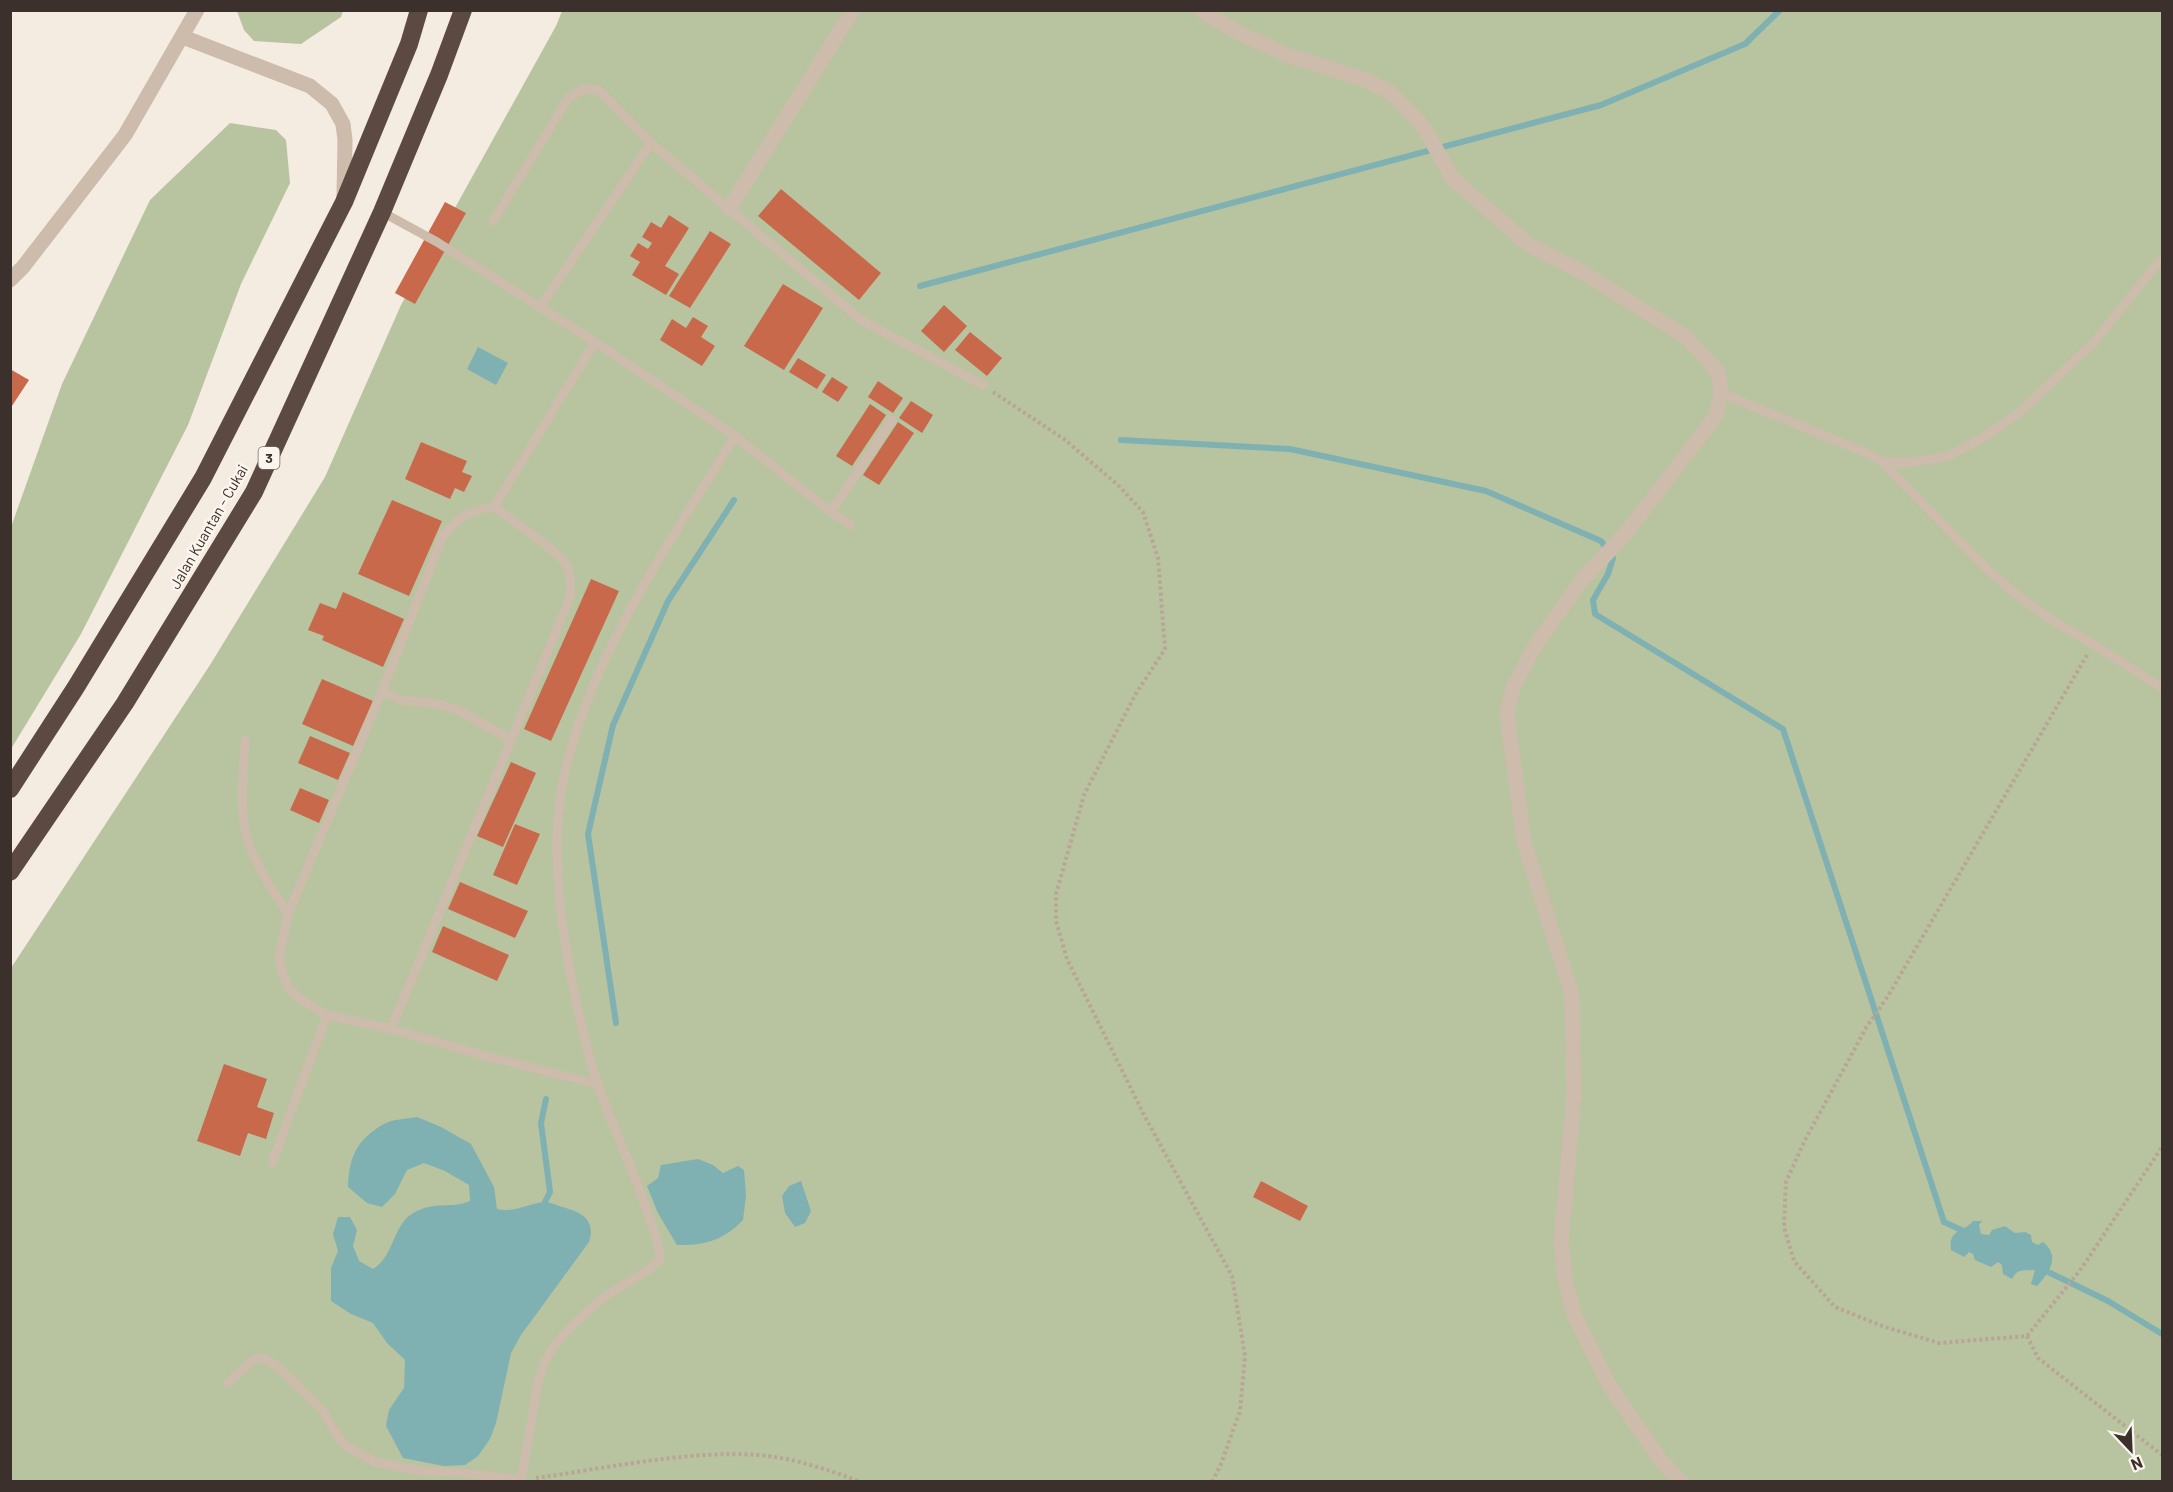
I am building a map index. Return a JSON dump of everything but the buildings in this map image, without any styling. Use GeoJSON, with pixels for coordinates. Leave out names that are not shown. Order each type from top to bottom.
{"type":"FeatureCollection","features":[{"type":"Feature","properties":{"kind":"highway","name":"Jalan Kuantan - Cukai"},"geometry":{"type":"LineString","coordinates":[[10,789],[76,687],[203,478],[344,202],[409,44],[419,10]]}},
{"type":"Feature","properties":{"kind":"highway","name":"Jalan Kuantan - Cukai"},"geometry":{"type":"LineString","coordinates":[[10,872],[125,703],[254,492],[382,212],[440,75],[463,10]]}},
{"type":"Feature","properties":{"kind":"street"},"geometry":{"type":"LineString","coordinates":[[10,280],[23,267],[125,135],[197,10]]}},
{"type":"Feature","properties":{"kind":"street"},"geometry":{"type":"LineString","coordinates":[[729,209],[853,10]]}},
{"type":"Feature","properties":{"kind":"street"},"geometry":{"type":"LineString","coordinates":[[1200,10],[1239,33],[1287,56],[1366,80],[1391,93],[1423,126],[1453,179],[1529,244],[1584,273],[1686,337],[1718,372],[1721,393],[1716,416],[1626,533],[1581,581],[1533,649],[1513,688],[1507,715],[1524,842],[1572,995],[1574,1096],[1561,1242],[1565,1279],[1574,1315],[1609,1385],[1659,1458],[1682,1482]]}},
{"type":"Feature","properties":{"kind":"street"},"geometry":{"type":"LineString","coordinates":[[183,37],[310,86],[332,104],[343,124],[345,140],[344,202]]}},
{"type":"Feature","properties":{"kind":"lane"},"geometry":{"type":"LineString","coordinates":[[494,221],[569,97],[584,89],[600,90],[651,143],[861,320],[982,385]]}},
{"type":"Feature","properties":{"kind":"lane"},"geometry":{"type":"LineString","coordinates":[[540,307],[651,143]]}},
{"type":"Feature","properties":{"kind":"lane"},"geometry":{"type":"LineString","coordinates":[[382,212],[437,242],[595,342],[735,436],[831,512],[851,525]]}},
{"type":"Feature","properties":{"kind":"lane"},"geometry":{"type":"LineString","coordinates":[[1882,462],[1904,463],[1946,458],[1981,440],[2019,413],[2094,342],[2163,258]]}},
{"type":"Feature","properties":{"kind":"lane"},"geometry":{"type":"LineString","coordinates":[[494,507],[595,342]]}},
{"type":"Feature","properties":{"kind":"lane"},"geometry":{"type":"LineString","coordinates":[[1721,393],[1869,454],[1882,462],[1987,569],[2018,596],[2056,623],[2163,688]]}},
{"type":"Feature","properties":{"kind":"lane"},"geometry":{"type":"LineString","coordinates":[[831,512],[892,420]]}},
{"type":"Feature","properties":{"kind":"lane"},"geometry":{"type":"LineString","coordinates":[[228,1383],[254,1359],[263,1358],[276,1365],[322,1410],[343,1444],[375,1462],[422,1471],[466,1473],[521,1481],[538,1384],[549,1353],[575,1322],[592,1310],[603,1298],[642,1276],[660,1260],[659,1245],[642,1196],[597,1084],[579,1018],[560,909],[557,836],[566,766],[593,688],[635,601],[735,436]]}},
{"type":"Feature","properties":{"kind":"lane"},"geometry":{"type":"LineString","coordinates":[[391,1029],[570,598],[572,584],[567,565],[494,507],[477,510],[455,520],[443,536],[382,691],[288,915],[279,958],[282,972],[290,989],[302,1000],[327,1015],[391,1029],[597,1084]]}},
{"type":"Feature","properties":{"kind":"lane"},"geometry":{"type":"LineString","coordinates":[[382,691],[401,700],[440,705],[460,711],[510,739]]}},
{"type":"Feature","properties":{"kind":"lane"},"geometry":{"type":"LineString","coordinates":[[245,740],[244,824],[249,843],[266,879],[288,915]]}},
{"type":"Feature","properties":{"kind":"lane"},"geometry":{"type":"LineString","coordinates":[[272,1163],[327,1015]]}},
{"type":"Feature","properties":{"kind":"path"},"geometry":{"type":"LineString","coordinates":[[982,385],[1064,440],[1118,485],[1143,512],[1158,558],[1165,649],[1135,695],[1084,795],[1056,894],[1056,921],[1067,958],[1143,1113],[1232,1276],[1245,1356],[1240,1411],[1212,1482]]}},
{"type":"Feature","properties":{"kind":"path"},"geometry":{"type":"LineString","coordinates":[[2093,644],[1888,996],[1866,1028],[1804,1142],[1786,1182],[1784,1227],[1794,1261],[1834,1307],[1882,1326],[1939,1343],[2027,1336],[2081,1269],[2163,1147]]}},
{"type":"Feature","properties":{"kind":"path"},"geometry":{"type":"LineString","coordinates":[[2027,1336],[2038,1358],[2163,1455]]}},
{"type":"Feature","properties":{"kind":"path"},"geometry":{"type":"LineString","coordinates":[[521,1481],[695,1455],[760,1455],[816,1466],[861,1482]]}},
{"type":"Feature","properties":{"kind":"green space"},"geometry":{"type":"Polygon","coordinates":[[[237,10],[343,11],[341,17],[301,44],[254,41],[244,30],[237,10]]]}},
{"type":"Feature","properties":{"kind":"green space"},"geometry":{"type":"Polygon","coordinates":[[[562,11],[2162,11],[2162,1481],[11,1482],[11,968],[210,665],[325,477],[401,305],[556,26],[562,11]]]}},
{"type":"Feature","properties":{"kind":"green space"},"geometry":{"type":"Polygon","coordinates":[[[230,123],[276,130],[286,140],[290,183],[241,284],[188,425],[81,634],[11,749],[11,527],[62,384],[150,200],[230,123]]]}},
{"type":"Feature","properties":{"kind":"water"},"geometry":{"type":"Polygon","coordinates":[[[478,347],[508,363],[496,385],[467,369],[478,347]]]}},
{"type":"Feature","properties":{"kind":"water"},"geometry":{"type":"Polygon","coordinates":[[[417,1117],[471,1144],[494,1187],[497,1209],[509,1210],[548,1202],[581,1214],[591,1228],[589,1242],[521,1335],[511,1353],[496,1423],[490,1439],[478,1456],[465,1465],[444,1466],[403,1458],[386,1426],[389,1410],[404,1388],[405,1360],[387,1343],[373,1323],[351,1314],[331,1301],[331,1268],[338,1251],[333,1234],[338,1217],[350,1217],[357,1230],[353,1246],[359,1261],[373,1269],[386,1256],[407,1217],[422,1209],[457,1205],[470,1201],[469,1185],[445,1171],[424,1163],[407,1170],[395,1194],[382,1207],[367,1203],[348,1187],[353,1158],[367,1136],[388,1122],[417,1117]]]}},
{"type":"Feature","properties":{"kind":"water"},"geometry":{"type":"Polygon","coordinates":[[[698,1159],[713,1165],[723,1173],[738,1166],[744,1170],[746,1196],[743,1220],[721,1237],[705,1243],[677,1245],[658,1213],[647,1186],[658,1178],[661,1165],[698,1159]]]}},
{"type":"Feature","properties":{"kind":"water"},"geometry":{"type":"Polygon","coordinates":[[[801,1181],[811,1211],[805,1223],[795,1227],[785,1213],[782,1196],[789,1186],[801,1181]]]}},
{"type":"Feature","properties":{"kind":"water"},"geometry":{"type":"Polygon","coordinates":[[[1973,1221],[1982,1221],[1979,1225],[1981,1234],[1989,1235],[1992,1230],[2005,1226],[2015,1233],[2025,1232],[2031,1235],[2032,1242],[2038,1245],[2043,1242],[2048,1247],[2052,1259],[2046,1276],[2037,1286],[2031,1284],[2035,1270],[2024,1270],[2014,1275],[2012,1279],[2003,1274],[2002,1265],[1998,1262],[1991,1267],[1975,1260],[1973,1254],[1969,1252],[1964,1257],[1951,1250],[1954,1235],[1973,1221]]]}},
{"type":"Feature","properties":{"kind":"waterway"},"geometry":{"type":"LineString","coordinates":[[920,286],[1601,105],[1745,44],[1780,10]]}},
{"type":"Feature","properties":{"kind":"waterway"},"geometry":{"type":"LineString","coordinates":[[1121,440],[1290,449],[1486,491],[1601,541],[1613,558],[1608,574],[1593,600],[1595,614],[1783,729],[1944,1222],[1968,1233]]}},
{"type":"Feature","properties":{"kind":"waterway"},"geometry":{"type":"LineString","coordinates":[[616,1023],[588,834],[613,725],[668,601],[734,500]]}},
{"type":"Feature","properties":{"kind":"waterway"},"geometry":{"type":"LineString","coordinates":[[545,1202],[550,1192],[541,1123],[546,1099]]}},
{"type":"Feature","properties":{"kind":"waterway"},"geometry":{"type":"LineString","coordinates":[[2044,1270],[2108,1301],[2162,1334]]}}]}
